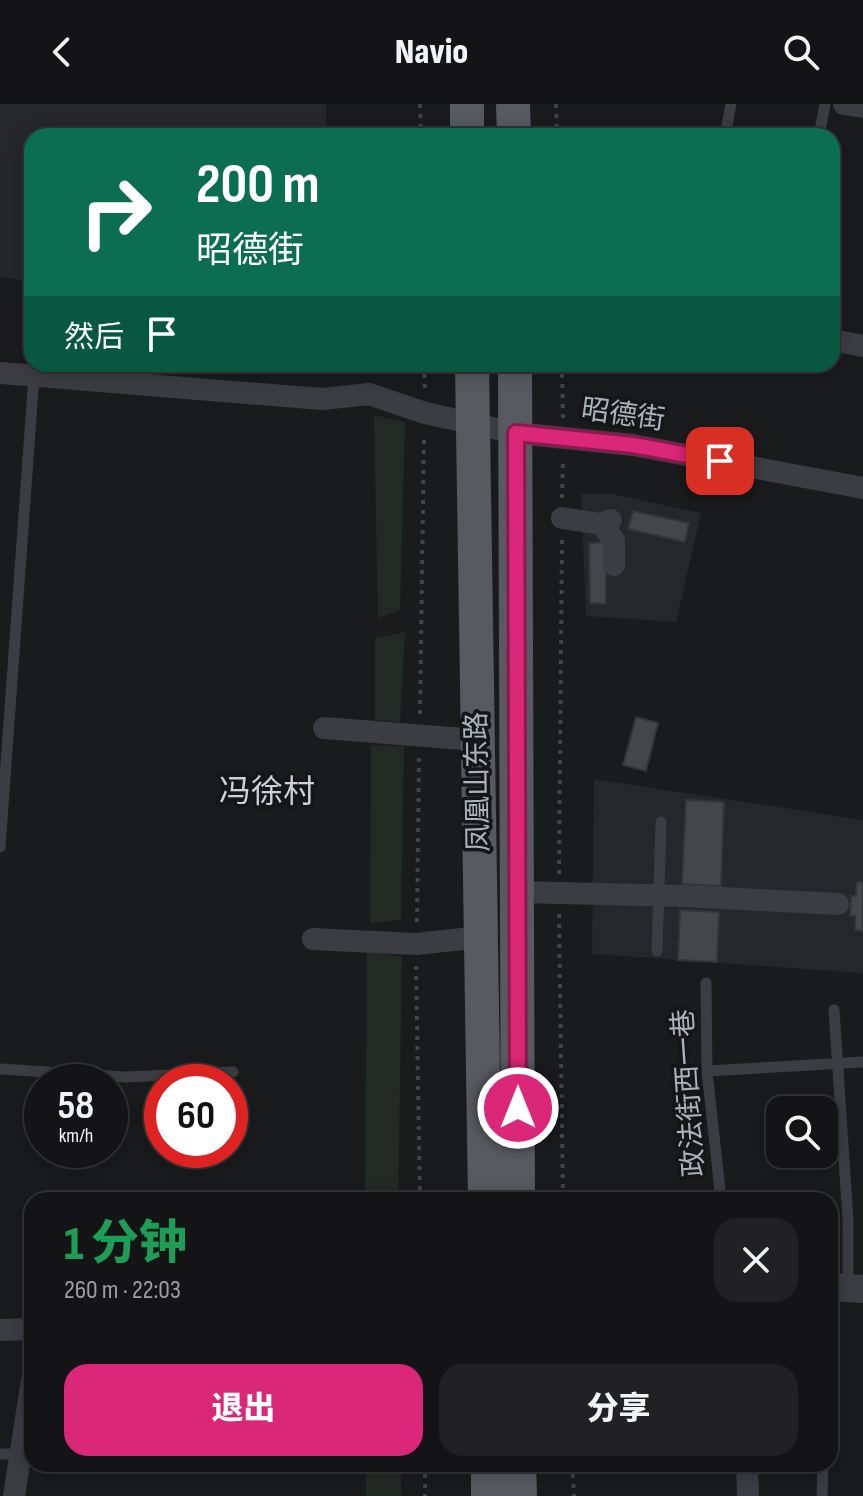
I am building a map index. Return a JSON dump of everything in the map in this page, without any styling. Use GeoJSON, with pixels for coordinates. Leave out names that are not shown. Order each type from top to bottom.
{"type":"FeatureCollection","features":[{"type":"Feature","properties":{"kind":"main road"},"geometry":{"type":"LineString","coordinates":[[467,104],[467,128]]}},
{"type":"Feature","properties":{"kind":"main road"},"geometry":{"type":"LineString","coordinates":[[513,104],[514,128]]}},
{"type":"Feature","properties":{"kind":"main road","name":"凤凰山东路"},"geometry":{"type":"LineString","coordinates":[[472,372],[485,1192]]}},
{"type":"Feature","properties":{"kind":"main road","name":"凤凰山东路"},"geometry":{"type":"LineString","coordinates":[[515,372],[518,1192]]}},
{"type":"Feature","properties":{"kind":"main road"},"geometry":{"type":"LineString","coordinates":[[488,1472],[488,1496]]}},
{"type":"Feature","properties":{"kind":"main road"},"geometry":{"type":"LineString","coordinates":[[519,1472],[520,1496]]}},
{"type":"Feature","properties":{"kind":"street"},"geometry":{"type":"LineString","coordinates":[[844,104],[863,107]]}},
{"type":"Feature","properties":{"kind":"street"},"geometry":{"type":"LineString","coordinates":[[840,342],[863,346]]}},
{"type":"Feature","properties":{"kind":"street","name":"昭德街"},"geometry":{"type":"LineString","coordinates":[[0,373],[322,399],[369,394],[473,425],[516,433],[633,445],[863,488]]}},
{"type":"Feature","properties":{"kind":"street"},"geometry":{"type":"LineString","coordinates":[[562,518],[606,522],[614,540],[614,565]]}},
{"type":"Feature","properties":{"kind":"street"},"geometry":{"type":"LineString","coordinates":[[324,728],[477,740]]}},
{"type":"Feature","properties":{"kind":"street"},"geometry":{"type":"LineString","coordinates":[[517,892],[838,904]]}},
{"type":"Feature","properties":{"kind":"street"},"geometry":{"type":"LineString","coordinates":[[313,939],[416,944],[481,937]]}},
{"type":"Feature","properties":{"kind":"street"},"geometry":{"type":"LineString","coordinates":[[0,1330],[24,1329]]}},
{"type":"Feature","properties":{"kind":"street"},"geometry":{"type":"LineString","coordinates":[[14,1496],[10,1454],[24,1407]]}},
{"type":"Feature","properties":{"kind":"street"},"geometry":{"type":"LineString","coordinates":[[747,1472],[748,1496]]}},
{"type":"Feature","properties":{"kind":"lane"},"geometry":{"type":"LineString","coordinates":[[726,128],[731,104]]}},
{"type":"Feature","properties":{"kind":"lane"},"geometry":{"type":"LineString","coordinates":[[820,128],[825,104]]}},
{"type":"Feature","properties":{"kind":"lane"},"geometry":{"type":"LineString","coordinates":[[0,847],[6,685],[34,376]]}},
{"type":"Feature","properties":{"kind":"lane"},"geometry":{"type":"LineString","coordinates":[[657,951],[661,822]]}},
{"type":"Feature","properties":{"kind":"lane","name":"政法街西一巷"},"geometry":{"type":"LineString","coordinates":[[706,983],[707,1071],[720,1192]]}},
{"type":"Feature","properties":{"kind":"lane"},"geometry":{"type":"LineString","coordinates":[[834,1010],[848,1219],[847,1288]]}},
{"type":"Feature","properties":{"kind":"lane"},"geometry":{"type":"LineString","coordinates":[[707,1071],[863,1062]]}},
{"type":"Feature","properties":{"kind":"lane"},"geometry":{"type":"LineString","coordinates":[[0,1069],[144,1076]]}},
{"type":"Feature","properties":{"kind":"lane"},"geometry":{"type":"LineString","coordinates":[[822,1496],[823,1472]]}},
{"type":"Feature","properties":{"kind":"path"},"geometry":{"type":"LineString","coordinates":[[420,104],[421,128]]}},
{"type":"Feature","properties":{"kind":"path"},"geometry":{"type":"LineString","coordinates":[[556,104],[557,128]]}},
{"type":"Feature","properties":{"kind":"path"},"geometry":{"type":"LineString","coordinates":[[420,1192],[416,944],[424,372]]}},
{"type":"Feature","properties":{"kind":"path"},"geometry":{"type":"LineString","coordinates":[[562,372],[559,892],[563,1192]]}},
{"type":"Feature","properties":{"kind":"path"},"geometry":{"type":"LineString","coordinates":[[425,1472],[425,1496]]}},
{"type":"Feature","properties":{"kind":"path"},"geometry":{"type":"LineString","coordinates":[[572,1472],[574,1496]]}},
{"type":"Feature","properties":{"kind":"shaded area"},"geometry":{"type":"Polygon","coordinates":[[[0,104],[326,104],[326,128],[24,128],[24,281],[0,277],[0,104]]]}},
{"type":"Feature","properties":{"kind":"shaded area"},"geometry":{"type":"Polygon","coordinates":[[[374,415],[405,422],[400,610],[378,618],[374,415]]]}},
{"type":"Feature","properties":{"kind":"shaded area"},"geometry":{"type":"Polygon","coordinates":[[[581,494],[613,494],[701,513],[676,622],[586,616],[581,494]]]}},
{"type":"Feature","properties":{"kind":"shaded area"},"geometry":{"type":"Polygon","coordinates":[[[405,632],[400,722],[375,720],[375,638],[405,632]]]}},
{"type":"Feature","properties":{"kind":"shaded area"},"geometry":{"type":"Polygon","coordinates":[[[371,745],[404,746],[401,920],[370,923],[371,745]]]}},
{"type":"Feature","properties":{"kind":"shaded area"},"geometry":{"type":"Polygon","coordinates":[[[594,779],[863,820],[863,973],[592,954],[594,779]]]}},
{"type":"Feature","properties":{"kind":"shaded area"},"geometry":{"type":"Polygon","coordinates":[[[367,950],[402,957],[398,1192],[365,1192],[367,950]]]}},
{"type":"Feature","properties":{"kind":"shaded area"},"geometry":{"type":"Polygon","coordinates":[[[366,1472],[401,1472],[401,1496],[366,1496],[366,1472]]]}},
{"type":"Feature","properties":{"kind":"building"},"geometry":{"type":"Polygon","coordinates":[[[633,511],[689,523],[685,542],[628,529],[633,511]]]}},
{"type":"Feature","properties":{"kind":"building"},"geometry":{"type":"Polygon","coordinates":[[[606,542],[606,604],[590,603],[589,543],[606,542]]]}},
{"type":"Feature","properties":{"kind":"building"},"geometry":{"type":"Polygon","coordinates":[[[636,717],[658,723],[646,771],[623,765],[636,717]]]}},
{"type":"Feature","properties":{"kind":"building"},"geometry":{"type":"Polygon","coordinates":[[[686,800],[724,802],[721,886],[682,884],[686,800]]]}},
{"type":"Feature","properties":{"kind":"building"},"geometry":{"type":"Polygon","coordinates":[[[857,882],[863,882],[863,931],[855,930],[855,916],[850,916],[851,896],[856,896],[857,882]]]}},
{"type":"Feature","properties":{"kind":"building"},"geometry":{"type":"Polygon","coordinates":[[[680,910],[719,912],[717,962],[678,960],[680,910]]]}},
{"type":"Feature","properties":{"kind":"district","name":"冯徐村"},"geometry":{"type":"Point","coordinates":[267,792]}},
{"type":"Feature","properties":{"kind":"route"},"geometry":{"type":"LineString","coordinates":[[518,1108],[516,433],[633,445],[720,461]]}}]}
